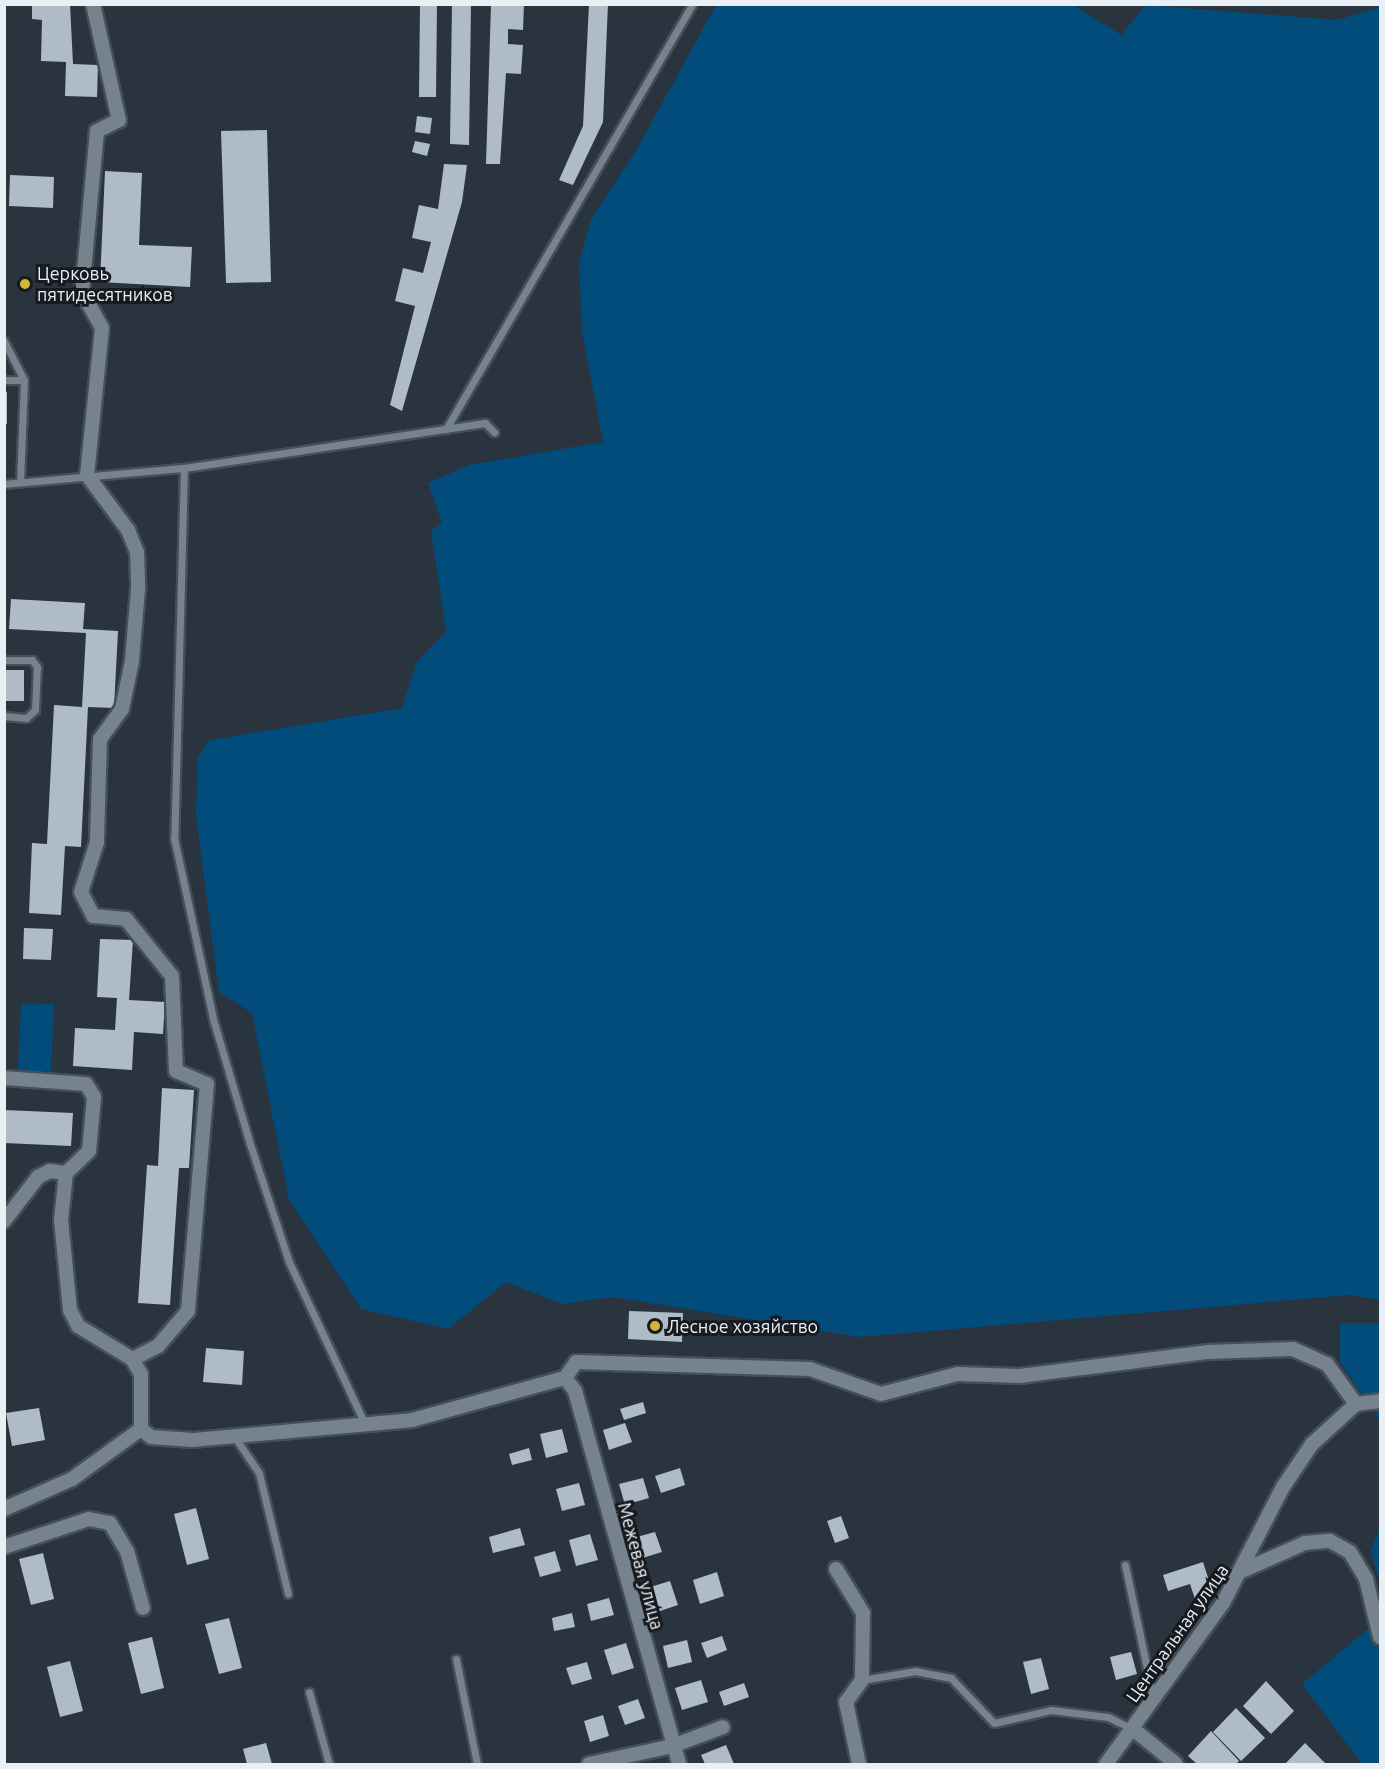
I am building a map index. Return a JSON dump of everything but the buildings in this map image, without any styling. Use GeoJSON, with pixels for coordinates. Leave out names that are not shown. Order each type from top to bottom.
{"type":"FeatureCollection","features":[{"type":"Feature","properties":{"kind":"street"},"geometry":{"type":"LineString","coordinates":[[93,4],[119,120],[97,131],[82,292],[102,328],[87,476],[128,530],[137,552],[138,590],[132,662],[122,710],[100,739],[97,842],[81,892],[93,916],[126,919],[172,976],[176,1071],[207,1084],[188,1311],[158,1346],[132,1359]]}},
{"type":"Feature","properties":{"kind":"street"},"geometry":{"type":"LineString","coordinates":[[4,1078],[86,1084],[94,1097],[89,1151],[66,1173],[61,1220],[70,1310],[78,1326],[132,1359],[141,1374],[141,1429]]}},
{"type":"Feature","properties":{"kind":"street"},"geometry":{"type":"LineString","coordinates":[[4,1221],[38,1177],[50,1171],[66,1173]]}},
{"type":"Feature","properties":{"kind":"street"},"geometry":{"type":"LineString","coordinates":[[141,1429],[151,1437],[236,1438],[412,1420],[565,1378],[576,1362],[810,1369],[882,1394],[958,1374],[1020,1376],[1208,1352],[1293,1349],[1327,1364],[1356,1404],[1380,1401]]}},
{"type":"Feature","properties":{"kind":"street","name":"Межевая улица"},"geometry":{"type":"LineString","coordinates":[[565,1378],[575,1391],[672,1746],[679,1764]]}},
{"type":"Feature","properties":{"kind":"street","name":"Центральная улица"},"geometry":{"type":"LineString","coordinates":[[1106,1764],[1244,1570],[1288,1479],[1312,1444],[1356,1404]]}},
{"type":"Feature","properties":{"kind":"street"},"geometry":{"type":"LineString","coordinates":[[4,1509],[72,1479],[141,1429]]}},
{"type":"Feature","properties":{"kind":"street"},"geometry":{"type":"LineString","coordinates":[[4,1547],[89,1519],[110,1523],[127,1551],[143,1608]]}},
{"type":"Feature","properties":{"kind":"street"},"geometry":{"type":"LineString","coordinates":[[1244,1570],[1305,1543],[1330,1541],[1350,1552],[1366,1579],[1380,1637]]}},
{"type":"Feature","properties":{"kind":"street"},"geometry":{"type":"LineString","coordinates":[[836,1569],[862,1613],[862,1680],[846,1702],[859,1764]]}},
{"type":"Feature","properties":{"kind":"street"},"geometry":{"type":"LineString","coordinates":[[589,1764],[672,1746],[723,1727]]}},
{"type":"Feature","properties":{"kind":"street"},"geometry":{"type":"LineString","coordinates":[[1133,1729],[1176,1764]]}},
{"type":"Feature","properties":{"kind":"lane"},"geometry":{"type":"LineString","coordinates":[[446,429],[692,4]]}},
{"type":"Feature","properties":{"kind":"lane"},"geometry":{"type":"LineString","coordinates":[[4,342],[24,380],[20,482]]}},
{"type":"Feature","properties":{"kind":"lane"},"geometry":{"type":"LineString","coordinates":[[4,380],[24,380]]}},
{"type":"Feature","properties":{"kind":"lane"},"geometry":{"type":"LineString","coordinates":[[4,484],[184,468],[485,423],[494,432]]}},
{"type":"Feature","properties":{"kind":"lane"},"geometry":{"type":"LineString","coordinates":[[184,468],[174,838],[213,1019],[254,1155],[289,1262],[365,1424]]}},
{"type":"Feature","properties":{"kind":"lane"},"geometry":{"type":"LineString","coordinates":[[4,660],[32,660],[37,667],[35,710],[27,718],[4,716]]}},
{"type":"Feature","properties":{"kind":"lane"},"geometry":{"type":"LineString","coordinates":[[236,1438],[259,1473],[288,1594]]}},
{"type":"Feature","properties":{"kind":"lane"},"geometry":{"type":"LineString","coordinates":[[1125,1565],[1153,1697]]}},
{"type":"Feature","properties":{"kind":"lane"},"geometry":{"type":"LineString","coordinates":[[456,1659],[477,1764]]}},
{"type":"Feature","properties":{"kind":"lane"},"geometry":{"type":"LineString","coordinates":[[862,1680],[915,1671],[951,1678],[994,1723],[1051,1710],[1108,1717],[1133,1729]]}},
{"type":"Feature","properties":{"kind":"lane"},"geometry":{"type":"LineString","coordinates":[[309,1692],[329,1764]]}},
{"type":"Feature","properties":{"kind":"shaded area"},"geometry":{"type":"Polygon","coordinates":[[[716,5],[1074,5],[1121,35],[1146,5],[1337,20],[1380,7],[1380,1300],[1350,1295],[860,1337],[613,1297],[562,1304],[506,1282],[448,1329],[361,1309],[289,1200],[252,1013],[219,992],[196,817],[198,757],[209,740],[402,708],[416,663],[446,632],[431,531],[442,523],[428,483],[469,465],[603,442],[582,332],[579,262],[591,219],[638,147],[716,5]]]}},
{"type":"Feature","properties":{"kind":"shaded area"},"geometry":{"type":"Polygon","coordinates":[[[21,1003],[54,1004],[51,1072],[18,1071],[21,1003]]]}},
{"type":"Feature","properties":{"kind":"shaded area"},"geometry":{"type":"Polygon","coordinates":[[[1340,1323],[1380,1323],[1380,1421],[1340,1362],[1340,1323]]]}},
{"type":"Feature","properties":{"kind":"shaded area"},"geometry":{"type":"Polygon","coordinates":[[[1380,1527],[1380,1582],[1371,1551],[1380,1527]]]}},
{"type":"Feature","properties":{"kind":"shaded area"},"geometry":{"type":"Polygon","coordinates":[[[1380,1619],[1380,1764],[1362,1764],[1302,1684],[1380,1619]]]}},
{"type":"Feature","properties":{"kind":"place","name":"Церковь пятидесятников"},"geometry":{"type":"Point","coordinates":[25,284]}},
{"type":"Feature","properties":{"kind":"place","name":"Лесное хозяйство"},"geometry":{"type":"Point","coordinates":[655,1326]}}]}
